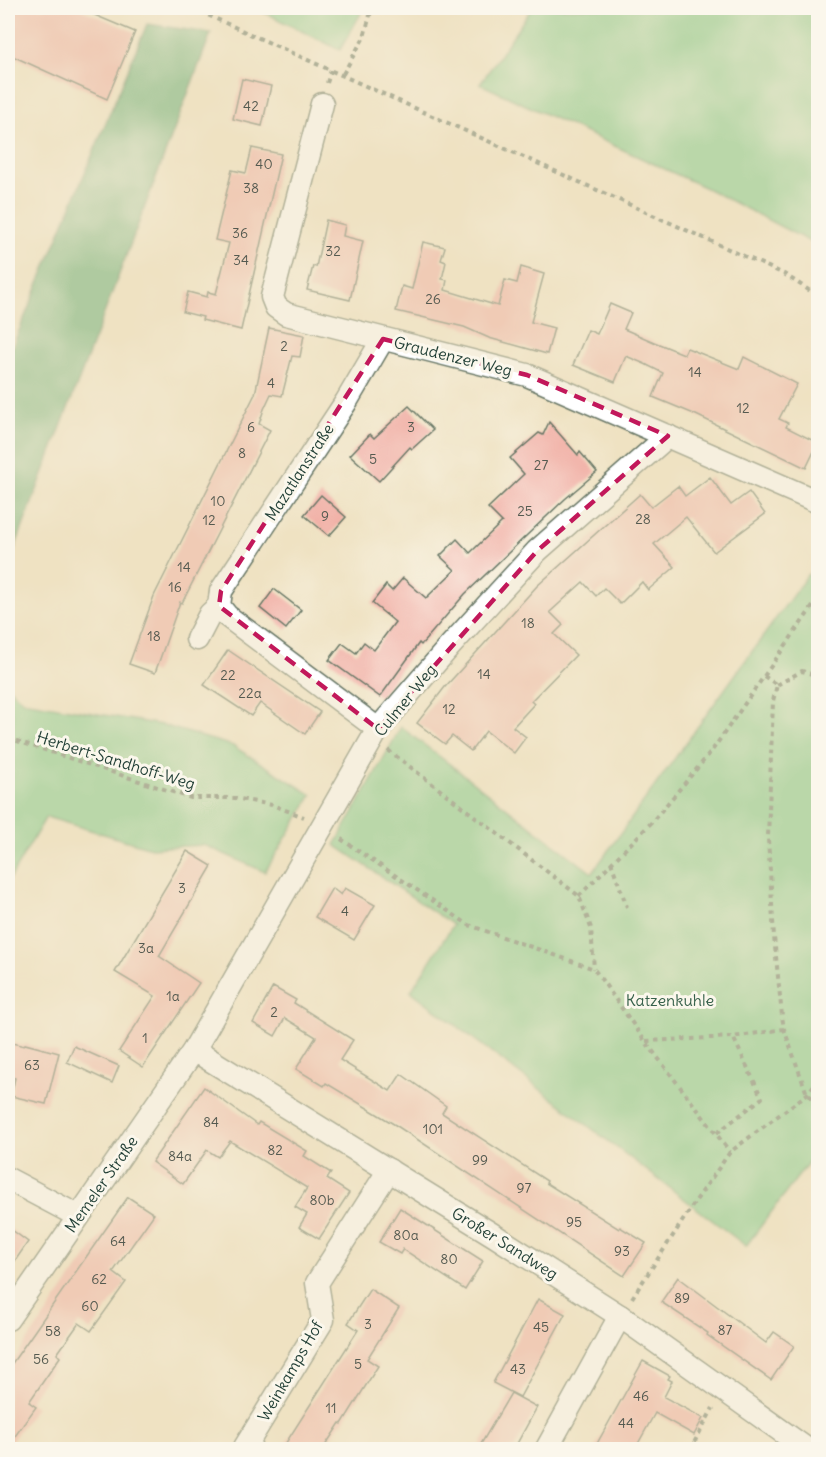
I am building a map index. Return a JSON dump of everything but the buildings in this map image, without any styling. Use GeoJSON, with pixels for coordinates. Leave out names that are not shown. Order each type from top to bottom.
{"type":"FeatureCollection","features":[{"type":"Feature","properties":{"kind":"street","name":"Graudenzer Weg"},"geometry":{"type":"LineString","coordinates":[[322,104],[272,297],[276,307],[286,314],[527,375],[819,502]]}},
{"type":"Feature","properties":{"kind":"street","name":"Mazatlanstraße"},"geometry":{"type":"LineString","coordinates":[[197,639],[210,614],[219,606],[221,591],[346,402],[383,339]]}},
{"type":"Feature","properties":{"kind":"street","name":"Culmer Weg"},"geometry":{"type":"LineString","coordinates":[[194,1050],[376,734],[450,646],[537,551],[668,436]]}},
{"type":"Feature","properties":{"kind":"street"},"geometry":{"type":"LineString","coordinates":[[219,606],[227,616],[376,734]]}},
{"type":"Feature","properties":{"kind":"street","name":"Großer Sandweg"},"geometry":{"type":"LineString","coordinates":[[194,1050],[620,1316],[808,1449]]}},
{"type":"Feature","properties":{"kind":"street","name":"Memeler Straße"},"geometry":{"type":"LineString","coordinates":[[8,1319],[194,1050]]}},
{"type":"Feature","properties":{"kind":"street","name":"Weinkamps Hof"},"geometry":{"type":"LineString","coordinates":[[245,1447],[323,1320],[317,1283],[389,1170]]}},
{"type":"Feature","properties":{"kind":"street"},"geometry":{"type":"LineString","coordinates":[[8,1179],[78,1216]]}},
{"type":"Feature","properties":{"kind":"street"},"geometry":{"type":"LineString","coordinates":[[546,1449],[620,1316]]}},
{"type":"Feature","properties":{"kind":"path"},"geometry":{"type":"LineString","coordinates":[[192,8],[784,274],[819,296]]}},
{"type":"Feature","properties":{"kind":"path"},"geometry":{"type":"LineString","coordinates":[[343,74],[364,37],[372,8]]}},
{"type":"Feature","properties":{"kind":"path"},"geometry":{"type":"LineString","coordinates":[[579,896],[651,823],[711,752],[819,599]]}},
{"type":"Feature","properties":{"kind":"path"},"geometry":{"type":"LineString","coordinates":[[819,676],[802,671],[777,685],[773,701],[768,838],[774,937],[784,1029],[807,1094],[819,1102]]}},
{"type":"Feature","properties":{"kind":"path"},"geometry":{"type":"LineString","coordinates":[[764,676],[777,685]]}},
{"type":"Feature","properties":{"kind":"path"},"geometry":{"type":"LineString","coordinates":[[376,734],[579,896],[591,928],[594,969],[645,1041],[730,1152]]}},
{"type":"Feature","properties":{"kind":"path","name":"Herbert-Sandhoff-Weg"},"geometry":{"type":"LineString","coordinates":[[8,738],[191,798],[235,798],[272,805],[322,825],[469,926],[594,969]]}},
{"type":"Feature","properties":{"kind":"path"},"geometry":{"type":"LineString","coordinates":[[611,862],[627,907]]}},
{"type":"Feature","properties":{"kind":"path"},"geometry":{"type":"LineString","coordinates":[[645,1041],[733,1037],[784,1029]]}},
{"type":"Feature","properties":{"kind":"path"},"geometry":{"type":"LineString","coordinates":[[717,1134],[762,1098],[733,1037]]}},
{"type":"Feature","properties":{"kind":"path"},"geometry":{"type":"LineString","coordinates":[[620,1316],[730,1152],[807,1094],[819,1080]]}},
{"type":"Feature","properties":{"kind":"path"},"geometry":{"type":"LineString","coordinates":[[690,1449],[723,1389]]}},
{"type":"Feature","properties":{"kind":"highlighted area"},"geometry":{"type":"Polygon","coordinates":[[[383,339],[527,375],[668,436],[537,551],[378,729],[219,606],[221,591],[383,339]]]}},
{"type":"Feature","properties":{"kind":"green space"},"geometry":{"type":"Polygon","coordinates":[[[255,8],[364,8],[340,50],[255,8]]]}},
{"type":"Feature","properties":{"kind":"green space"},"geometry":{"type":"Polygon","coordinates":[[[532,8],[811,8],[818,13],[818,246],[706,188],[480,84],[532,8]]]}},
{"type":"Feature","properties":{"kind":"green space"},"geometry":{"type":"Polygon","coordinates":[[[147,24],[211,33],[8,566],[8,357],[147,24]]]}},
{"type":"Feature","properties":{"kind":"green space","name":"Katzenkuhle"},"geometry":{"type":"Polygon","coordinates":[[[808,574],[818,577],[818,1162],[811,1159],[746,1246],[411,991],[453,925],[335,845],[401,727],[592,873],[808,574]]]}},
{"type":"Feature","properties":{"kind":"green space"},"geometry":{"type":"Polygon","coordinates":[[[8,687],[23,701],[162,725],[233,746],[312,795],[265,872],[204,845],[151,848],[46,817],[8,882],[8,687]]]}}]}
